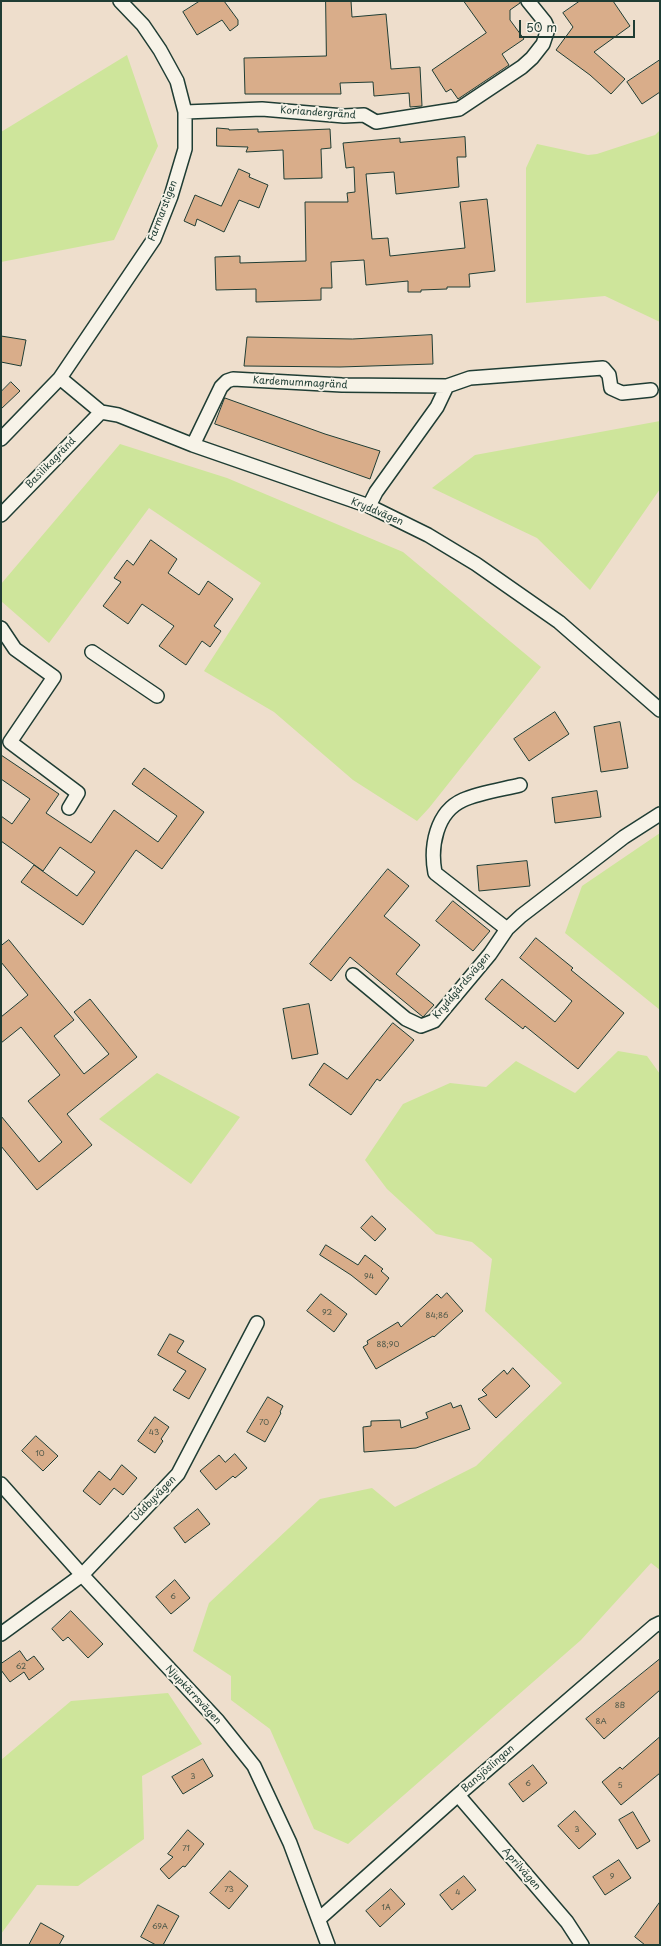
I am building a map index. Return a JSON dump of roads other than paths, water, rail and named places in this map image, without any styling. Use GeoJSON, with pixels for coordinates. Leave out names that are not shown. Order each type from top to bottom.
{"type":"FeatureCollection","features":[{"type":"Feature","properties":{"kind":"street","name":"Farmarstigen"},"geometry":{"type":"LineString","coordinates":[[1,439],[60,378],[154,239],[171,196],[184,149],[186,112],[177,81],[160,50],[143,25],[120,1]]}},
{"type":"Feature","properties":{"kind":"street","name":"Koriandergränd"},"geometry":{"type":"LineString","coordinates":[[186,112],[262,109],[344,116],[364,115],[376,122],[459,109],[522,67],[532,58],[543,44],[547,35],[547,26],[528,1]]}},
{"type":"Feature","properties":{"kind":"street","name":"Kardemummagränd"},"geometry":{"type":"LineString","coordinates":[[193,445],[221,387],[227,380],[233,379],[342,385],[447,386],[470,378],[603,368],[609,375],[611,388],[622,393],[651,390]]}},
{"type":"Feature","properties":{"kind":"street","name":"Kryddvägen"},"geometry":{"type":"LineString","coordinates":[[60,378],[100,412],[118,415],[193,445],[369,506],[428,535],[476,564],[559,622],[660,710]]}},
{"type":"Feature","properties":{"kind":"street"},"geometry":{"type":"LineString","coordinates":[[369,506],[376,492],[437,407],[447,386]]}},
{"type":"Feature","properties":{"kind":"street","name":"Basilikagränd"},"geometry":{"type":"LineString","coordinates":[[1,515],[100,412]]}},
{"type":"Feature","properties":{"kind":"street"},"geometry":{"type":"LineString","coordinates":[[1,628],[15,649],[54,677],[10,742],[78,793],[68,808]]}},
{"type":"Feature","properties":{"kind":"street"},"geometry":{"type":"LineString","coordinates":[[92,652],[157,696]]}},
{"type":"Feature","properties":{"kind":"street"},"geometry":{"type":"LineString","coordinates":[[507,929],[435,873],[432,860],[434,842],[438,829],[446,814],[463,800],[520,785]]}},
{"type":"Feature","properties":{"kind":"street","name":"Kryddgårdsvägen"},"geometry":{"type":"LineString","coordinates":[[353,974],[406,1019],[421,1026],[434,1021],[490,954],[507,929],[521,916],[624,837],[660,814]]}},
{"type":"Feature","properties":{"kind":"street","name":"Uddbyvägen"},"geometry":{"type":"LineString","coordinates":[[1,1634],[82,1575],[178,1474],[257,1323]]}},
{"type":"Feature","properties":{"kind":"street","name":"Njupkärrsvägen"},"geometry":{"type":"LineString","coordinates":[[1,1484],[82,1575],[218,1721],[254,1766],[290,1843],[319,1919],[326,1944]]}},
{"type":"Feature","properties":{"kind":"street","name":"Bansjöslingan"},"geometry":{"type":"LineString","coordinates":[[319,1919],[458,1795],[654,1626],[660,1624]]}},
{"type":"Feature","properties":{"kind":"street","name":"Aprilvägen"},"geometry":{"type":"LineString","coordinates":[[458,1795],[567,1922],[582,1945]]}}]}
